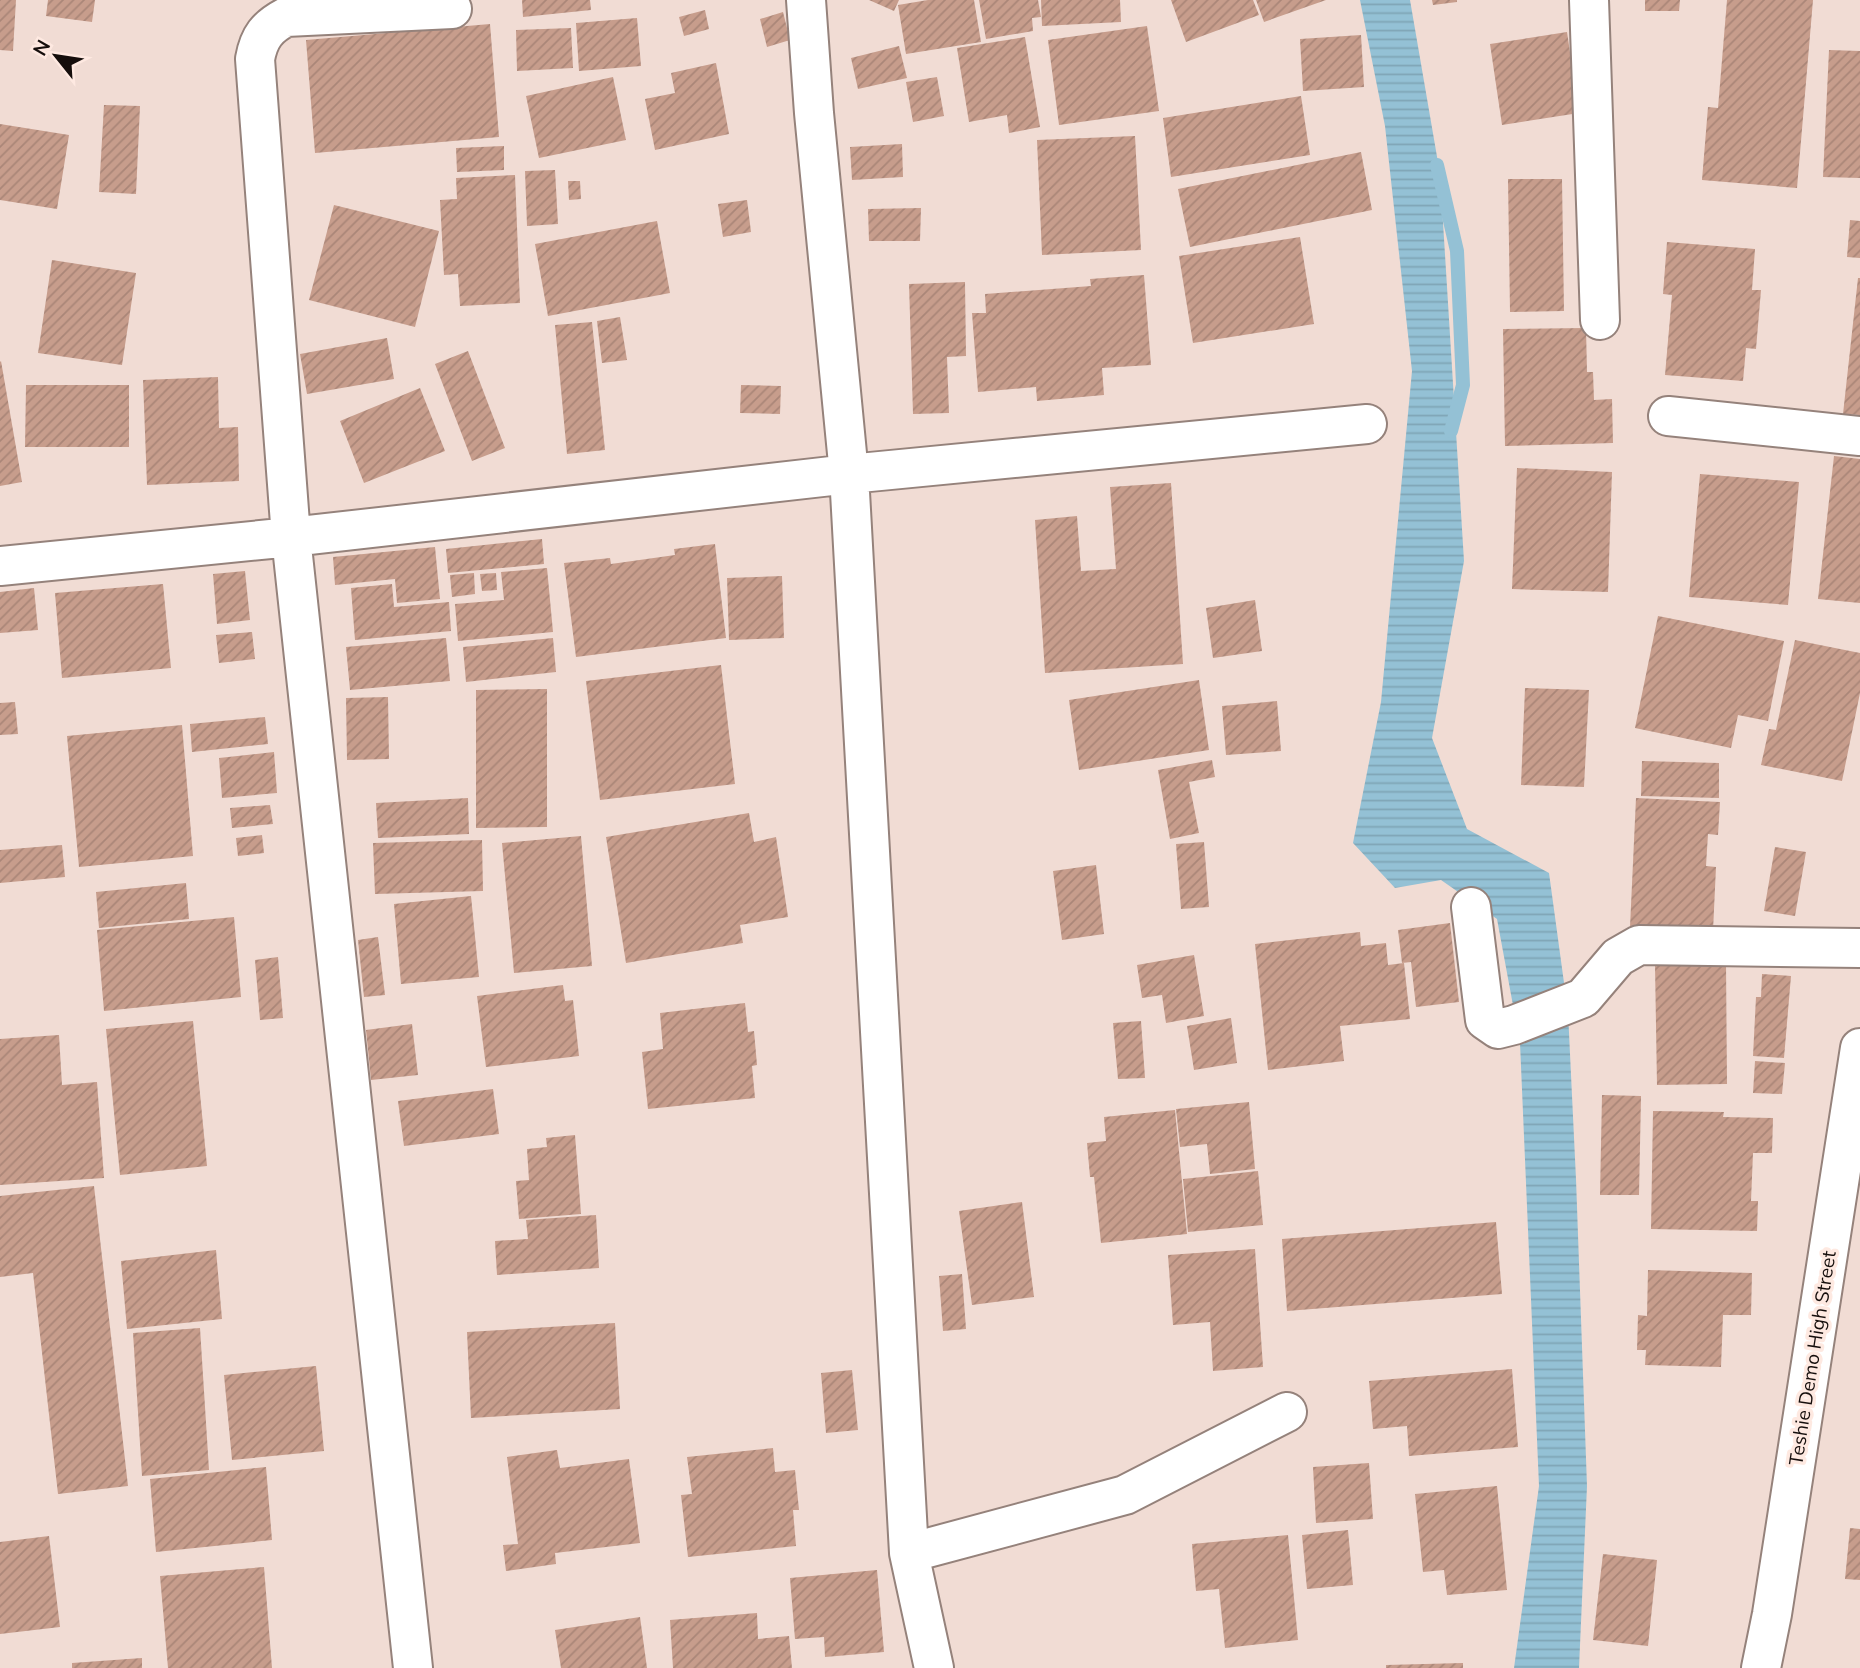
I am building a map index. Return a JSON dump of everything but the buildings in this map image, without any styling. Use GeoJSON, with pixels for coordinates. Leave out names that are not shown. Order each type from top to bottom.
{"type":"FeatureCollection","features":[{"type":"Feature","properties":{"kind":"street"},"geometry":{"type":"LineString","coordinates":[[806,0],[814,113],[849,474],[909,1553],[933,1668]]}},
{"type":"Feature","properties":{"kind":"street"},"geometry":{"type":"LineString","coordinates":[[1589,0],[1600,320]]}},
{"type":"Feature","properties":{"kind":"street"},"geometry":{"type":"LineString","coordinates":[[413,1668],[291,537],[255,59],[258,43],[272,25],[286,17],[452,9]]}},
{"type":"Feature","properties":{"kind":"street"},"geometry":{"type":"LineString","coordinates":[[1668,416],[1860,436]]}},
{"type":"Feature","properties":{"kind":"street"},"geometry":{"type":"LineString","coordinates":[[0,566],[291,537],[849,474],[1367,424]]}},
{"type":"Feature","properties":{"kind":"street"},"geometry":{"type":"LineString","coordinates":[[1471,907],[1485,1020],[1498,1029],[1583,998],[1618,957],[1639,945],[1860,948]]}},
{"type":"Feature","properties":{"kind":"street","name":"Teshie Demo High Street"},"geometry":{"type":"LineString","coordinates":[[1761,1668],[1772,1614],[1859,1054]]}},
{"type":"Feature","properties":{"kind":"street"},"geometry":{"type":"LineString","coordinates":[[909,1553],[1125,1495],[1287,1412]]}},
{"type":"Feature","properties":{"kind":"water"},"geometry":{"type":"Polygon","coordinates":[[[1360,0],[1410,0],[1440,174],[1464,561],[1432,738],[1467,829],[1549,873],[1568,1012],[1587,1486],[1579,1668],[1514,1668],[1539,1486],[1520,1043],[1497,919],[1441,880],[1395,888],[1353,843],[1381,702],[1412,371],[1385,126],[1360,0]]]}},
{"type":"Feature","properties":{"kind":"waterway"},"geometry":{"type":"LineString","coordinates":[[1437,165],[1457,251],[1463,385],[1451,431]]}}]}
